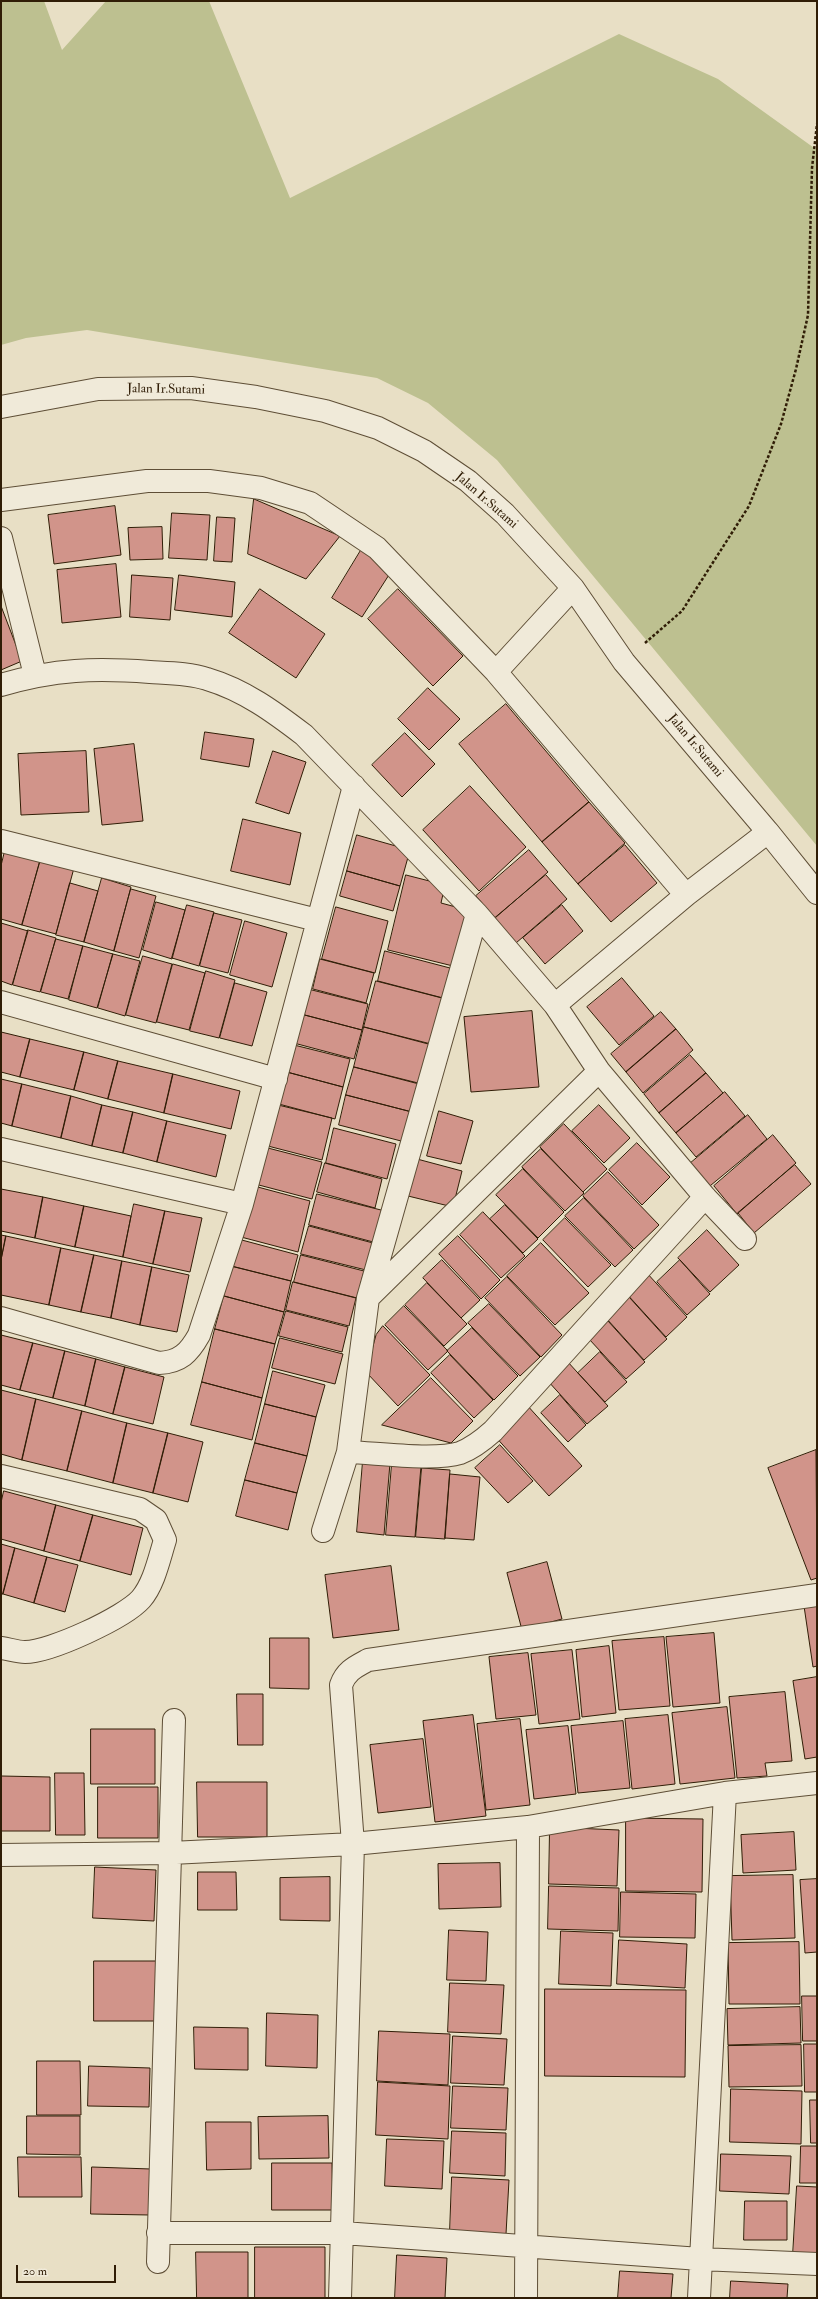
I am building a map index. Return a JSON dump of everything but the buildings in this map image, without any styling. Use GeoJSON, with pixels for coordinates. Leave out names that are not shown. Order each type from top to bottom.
{"type":"FeatureCollection","features":[{"type":"Feature","properties":{"kind":"street","name":"Jalan Ir.Sutami"},"geometry":{"type":"LineString","coordinates":[[1,407],[98,390],[191,388],[256,397],[333,413],[378,428],[424,451],[468,482],[505,514],[573,588],[624,662],[768,832],[817,893]]}},
{"type":"Feature","properties":{"kind":"street"},"geometry":{"type":"LineString","coordinates":[[1,500],[147,481],[210,481],[261,488],[310,503],[377,548],[496,672],[686,895]]}},
{"type":"Feature","properties":{"kind":"street"},"geometry":{"type":"LineString","coordinates":[[1,538],[35,675]]}},
{"type":"Feature","properties":{"kind":"street"},"geometry":{"type":"LineString","coordinates":[[496,672],[573,588]]}},
{"type":"Feature","properties":{"kind":"street"},"geometry":{"type":"LineString","coordinates":[[1,685],[35,675],[97,668],[163,672],[207,678],[240,692],[272,710],[304,735],[476,914],[555,1005],[599,1071],[705,1197],[745,1239]]}},
{"type":"Feature","properties":{"kind":"street"},"geometry":{"type":"LineString","coordinates":[[1,1318],[159,1362],[170,1362],[181,1358],[190,1351],[199,1335],[242,1204],[354,786]]}},
{"type":"Feature","properties":{"kind":"street"},"geometry":{"type":"LineString","coordinates":[[555,1005],[686,895],[768,832]]}},
{"type":"Feature","properties":{"kind":"street"},"geometry":{"type":"LineString","coordinates":[[1,841],[317,920]]}},
{"type":"Feature","properties":{"kind":"street"},"geometry":{"type":"LineString","coordinates":[[323,1531],[348,1452],[368,1298],[476,914]]}},
{"type":"Feature","properties":{"kind":"street"},"geometry":{"type":"LineString","coordinates":[[1,1002],[276,1079]]}},
{"type":"Feature","properties":{"kind":"street"},"geometry":{"type":"LineString","coordinates":[[368,1298],[599,1071]]}},
{"type":"Feature","properties":{"kind":"street"},"geometry":{"type":"LineString","coordinates":[[1,1149],[242,1204]]}},
{"type":"Feature","properties":{"kind":"street"},"geometry":{"type":"LineString","coordinates":[[348,1452],[439,1456],[459,1453],[477,1445],[493,1431],[705,1197]]}},
{"type":"Feature","properties":{"kind":"street"},"geometry":{"type":"LineString","coordinates":[[1,1476],[140,1509],[156,1520],[165,1540],[155,1572],[141,1599],[107,1623],[42,1650],[25,1652],[1,1648]]}},
{"type":"Feature","properties":{"kind":"street"},"geometry":{"type":"LineString","coordinates":[[340,2298],[353,1844],[341,1685],[344,1676],[351,1669],[368,1660],[817,1595]]}},
{"type":"Feature","properties":{"kind":"street"},"geometry":{"type":"LineString","coordinates":[[158,2262],[174,1720]]}},
{"type":"Feature","properties":{"kind":"street"},"geometry":{"type":"LineString","coordinates":[[1,1855],[171,1853],[353,1844],[528,1827],[725,1793],[817,1783]]}},
{"type":"Feature","properties":{"kind":"street"},"geometry":{"type":"LineString","coordinates":[[699,2298],[725,1793]]}},
{"type":"Feature","properties":{"kind":"street"},"geometry":{"type":"LineString","coordinates":[[526,2298],[528,1827]]}},
{"type":"Feature","properties":{"kind":"street"},"geometry":{"type":"LineString","coordinates":[[158,2233],[343,2233],[527,2248],[700,2259],[817,2264]]}},
{"type":"Feature","properties":{"kind":"path"},"geometry":{"type":"LineString","coordinates":[[624,662],[682,611],[749,506],[781,424],[796,369],[808,315],[812,168],[817,124]]}},
{"type":"Feature","properties":{"kind":"green space"},"geometry":{"type":"Polygon","coordinates":[[[1,1],[44,1],[62,50],[106,1],[209,1],[290,198],[619,34],[718,79],[817,150],[817,846],[497,460],[428,403],[377,378],[87,330],[26,338],[1,345],[1,1]]]}}]}
